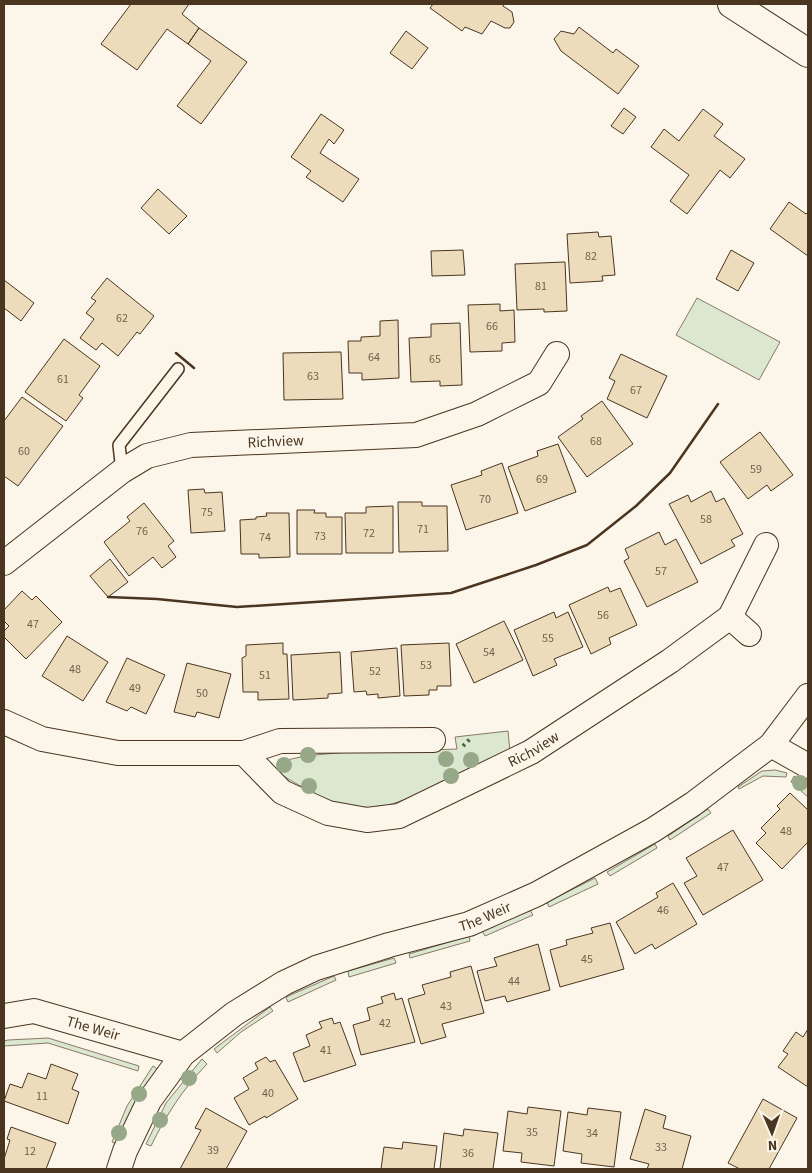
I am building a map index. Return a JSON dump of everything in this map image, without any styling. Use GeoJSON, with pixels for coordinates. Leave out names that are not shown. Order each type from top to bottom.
{"type":"FeatureCollection","features":[{"type":"Feature","properties":{"kind":"street"},"geometry":{"type":"LineString","coordinates":[[732,4],[808,54]]}},
{"type":"Feature","properties":{"kind":"street","name":"Richview"},"geometry":{"type":"LineString","coordinates":[[4,563],[122,471],[147,456],[191,445],[416,435],[477,414],[539,383],[557,354]]}},
{"type":"Feature","properties":{"kind":"street","name":"Richview"},"geometry":{"type":"LineString","coordinates":[[244,753],[282,792],[328,813],[367,820],[399,816],[531,752],[670,661],[730,617],[766,545]]}},
{"type":"Feature","properties":{"kind":"street"},"geometry":{"type":"LineString","coordinates":[[730,617],[749,634]]}},
{"type":"Feature","properties":{"kind":"street","name":"The Weir"},"geometry":{"type":"LineString","coordinates":[[119,1169],[125,1151],[149,1101],[183,1054],[234,1014],[284,983],[316,968],[389,945],[469,924],[537,894],[653,830],[693,804],[771,745],[808,696]]}},
{"type":"Feature","properties":{"kind":"street"},"geometry":{"type":"LineString","coordinates":[[4,722],[42,739],[118,753],[244,753],[280,741],[433,740]]}},
{"type":"Feature","properties":{"kind":"street"},"geometry":{"type":"LineString","coordinates":[[771,745],[808,766]]}},
{"type":"Feature","properties":{"kind":"street","name":"The Weir"},"geometry":{"type":"LineString","coordinates":[[4,1016],[15,1012],[34,1011],[183,1054]]}},
{"type":"Feature","properties":{"kind":"lane"},"geometry":{"type":"LineString","coordinates":[[122,471],[119,445],[178,368]]}},
{"type":"Feature","properties":{"kind":"green space"},"geometry":{"type":"Polygon","coordinates":[[[697,298],[780,342],[759,380],[676,335],[697,298]]]}},
{"type":"Feature","properties":{"kind":"green space"},"geometry":{"type":"Polygon","coordinates":[[[508,731],[510,751],[436,787],[393,804],[375,808],[362,809],[329,800],[279,773],[278,764],[291,759],[336,753],[457,749],[455,737],[508,731]]]}},
{"type":"Feature","properties":{"kind":"green space"},"geometry":{"type":"Polygon","coordinates":[[[775,770],[787,773],[786,777],[763,776],[739,789],[738,787],[762,771],[775,770]]]}},
{"type":"Feature","properties":{"kind":"green space"},"geometry":{"type":"Polygon","coordinates":[[[794,776],[808,784],[808,797],[791,782],[794,776]]]}},
{"type":"Feature","properties":{"kind":"green space"},"geometry":{"type":"Polygon","coordinates":[[[708,809],[711,813],[670,840],[668,836],[708,809]]]}},
{"type":"Feature","properties":{"kind":"green space"},"geometry":{"type":"Polygon","coordinates":[[[655,844],[657,848],[610,876],[607,872],[655,844]]]}},
{"type":"Feature","properties":{"kind":"green space"},"geometry":{"type":"Polygon","coordinates":[[[595,878],[598,884],[549,907],[547,902],[595,878]]]}},
{"type":"Feature","properties":{"kind":"green space"},"geometry":{"type":"Polygon","coordinates":[[[530,910],[533,915],[485,936],[482,931],[530,910]]]}},
{"type":"Feature","properties":{"kind":"green space"},"geometry":{"type":"Polygon","coordinates":[[[469,936],[470,941],[410,958],[409,954],[469,936]]]}},
{"type":"Feature","properties":{"kind":"green space"},"geometry":{"type":"Polygon","coordinates":[[[394,958],[396,963],[349,977],[348,971],[394,958]]]}},
{"type":"Feature","properties":{"kind":"green space"},"geometry":{"type":"Polygon","coordinates":[[[334,976],[336,980],[288,1002],[286,997],[334,976]]]}},
{"type":"Feature","properties":{"kind":"green space"},"geometry":{"type":"Polygon","coordinates":[[[270,1007],[273,1011],[241,1032],[217,1053],[214,1049],[270,1007]]]}},
{"type":"Feature","properties":{"kind":"green space"},"geometry":{"type":"Polygon","coordinates":[[[48,1038],[139,1066],[138,1071],[48,1043],[4,1046],[4,1041],[8,1040],[48,1038]]]}},
{"type":"Feature","properties":{"kind":"green space"},"geometry":{"type":"Polygon","coordinates":[[[202,1059],[207,1064],[176,1103],[151,1146],[146,1144],[166,1103],[202,1059]]]}},
{"type":"Feature","properties":{"kind":"green space"},"geometry":{"type":"Polygon","coordinates":[[[153,1066],[159,1070],[119,1145],[112,1142],[127,1106],[153,1066]]]}},
{"type":"Feature","properties":{"kind":"building"},"geometry":{"type":"Polygon","coordinates":[[[131,4],[189,4],[182,14],[199,28],[188,44],[167,29],[137,70],[101,44],[131,4]]]}},
{"type":"Feature","properties":{"kind":"building"},"geometry":{"type":"Polygon","coordinates":[[[433,4],[504,4],[503,6],[512,12],[514,22],[510,28],[505,28],[491,21],[482,34],[465,27],[462,31],[430,8],[433,4]]]}},
{"type":"Feature","properties":{"kind":"building"},"geometry":{"type":"Polygon","coordinates":[[[579,27],[613,53],[616,49],[639,66],[618,94],[561,51],[554,39],[561,31],[574,34],[579,27]]]}},
{"type":"Feature","properties":{"kind":"building"},"geometry":{"type":"Polygon","coordinates":[[[199,28],[247,62],[201,124],[177,106],[211,61],[188,44],[199,28]]]}},
{"type":"Feature","properties":{"kind":"building"},"geometry":{"type":"Polygon","coordinates":[[[406,31],[428,48],[412,69],[390,53],[406,31]]]}},
{"type":"Feature","properties":{"kind":"building"},"geometry":{"type":"Polygon","coordinates":[[[624,108],[636,117],[623,134],[611,126],[624,108]]]}},
{"type":"Feature","properties":{"kind":"building"},"geometry":{"type":"Polygon","coordinates":[[[703,109],[723,124],[714,136],[745,159],[730,178],[720,170],[687,214],[670,201],[689,175],[651,147],[664,129],[679,141],[703,109]]]}},
{"type":"Feature","properties":{"kind":"building"},"geometry":{"type":"Polygon","coordinates":[[[321,114],[344,130],[334,144],[329,139],[320,153],[359,179],[343,202],[306,177],[311,171],[291,157],[321,114]]]}},
{"type":"Feature","properties":{"kind":"building"},"geometry":{"type":"Polygon","coordinates":[[[158,189],[187,216],[169,234],[141,208],[158,189]]]}},
{"type":"Feature","properties":{"kind":"building"},"geometry":{"type":"Polygon","coordinates":[[[789,202],[806,214],[808,212],[808,256],[770,229],[789,202]]]}},
{"type":"Feature","properties":{"kind":"building"},"geometry":{"type":"Polygon","coordinates":[[[598,232],[599,237],[611,236],[615,275],[602,276],[603,281],[570,283],[567,234],[598,232]]]}},
{"type":"Feature","properties":{"kind":"building"},"geometry":{"type":"Polygon","coordinates":[[[463,250],[465,275],[432,276],[431,251],[463,250]]]}},
{"type":"Feature","properties":{"kind":"building"},"geometry":{"type":"Polygon","coordinates":[[[731,250],[754,263],[738,291],[716,279],[731,250]]]}},
{"type":"Feature","properties":{"kind":"building"},"geometry":{"type":"Polygon","coordinates":[[[565,262],[567,311],[544,312],[544,309],[517,310],[515,264],[565,262]]]}},
{"type":"Feature","properties":{"kind":"building"},"geometry":{"type":"Polygon","coordinates":[[[107,278],[154,316],[140,334],[137,332],[118,356],[102,343],[96,350],[80,338],[94,319],[86,313],[96,301],[91,298],[107,278]]]}},
{"type":"Feature","properties":{"kind":"building"},"geometry":{"type":"Polygon","coordinates":[[[4,280],[34,303],[21,321],[4,308],[4,280]]]}},
{"type":"Feature","properties":{"kind":"building"},"geometry":{"type":"Polygon","coordinates":[[[500,304],[500,311],[514,310],[515,342],[502,343],[502,351],[470,352],[468,305],[500,304]]]}},
{"type":"Feature","properties":{"kind":"building"},"geometry":{"type":"Polygon","coordinates":[[[398,320],[399,378],[362,380],[362,373],[349,373],[348,341],[361,341],[361,337],[380,336],[380,321],[398,320]]]}},
{"type":"Feature","properties":{"kind":"building"},"geometry":{"type":"Polygon","coordinates":[[[460,323],[462,385],[440,386],[440,381],[411,382],[409,338],[431,337],[431,324],[460,323]]]}},
{"type":"Feature","properties":{"kind":"building"},"geometry":{"type":"Polygon","coordinates":[[[64,339],[100,366],[79,395],[83,398],[66,421],[25,392],[64,339]]]}},
{"type":"Feature","properties":{"kind":"building"},"geometry":{"type":"Polygon","coordinates":[[[341,352],[343,399],[284,400],[283,353],[341,352]]]}},
{"type":"Feature","properties":{"kind":"building"},"geometry":{"type":"Polygon","coordinates":[[[621,354],[667,376],[647,418],[607,399],[615,381],[609,378],[621,354]]]}},
{"type":"Feature","properties":{"kind":"building"},"geometry":{"type":"Polygon","coordinates":[[[22,397],[63,426],[18,486],[4,476],[4,421],[22,397]]]}},
{"type":"Feature","properties":{"kind":"building"},"geometry":{"type":"Polygon","coordinates":[[[602,401],[633,444],[587,477],[558,437],[583,419],[581,416],[602,401]]]}},
{"type":"Feature","properties":{"kind":"building"},"geometry":{"type":"Polygon","coordinates":[[[760,432],[793,475],[771,491],[767,485],[748,499],[720,462],[760,432]]]}},
{"type":"Feature","properties":{"kind":"building"},"geometry":{"type":"Polygon","coordinates":[[[558,444],[576,492],[525,511],[508,467],[538,456],[537,451],[558,444]]]}},
{"type":"Feature","properties":{"kind":"building"},"geometry":{"type":"Polygon","coordinates":[[[502,463],[518,513],[466,530],[451,485],[482,475],[481,471],[502,463]]]}},
{"type":"Feature","properties":{"kind":"building"},"geometry":{"type":"Polygon","coordinates":[[[204,489],[205,493],[222,492],[225,531],[191,533],[188,490],[204,489]]]}},
{"type":"Feature","properties":{"kind":"building"},"geometry":{"type":"Polygon","coordinates":[[[711,491],[716,502],[724,498],[743,534],[731,540],[735,546],[701,564],[669,504],[688,495],[691,502],[711,491]]]}},
{"type":"Feature","properties":{"kind":"building"},"geometry":{"type":"Polygon","coordinates":[[[398,502],[422,502],[422,506],[447,506],[448,551],[399,552],[398,502]]]}},
{"type":"Feature","properties":{"kind":"building"},"geometry":{"type":"Polygon","coordinates":[[[144,503],[174,541],[168,546],[176,557],[162,568],[153,557],[129,576],[104,542],[130,521],[127,517],[144,503]]]}},
{"type":"Feature","properties":{"kind":"building"},"geometry":{"type":"Polygon","coordinates":[[[393,506],[393,553],[346,553],[345,513],[366,513],[366,507],[393,506]]]}},
{"type":"Feature","properties":{"kind":"building"},"geometry":{"type":"Polygon","coordinates":[[[297,510],[315,510],[314,513],[326,513],[326,517],[342,517],[342,554],[297,554],[297,510]]]}},
{"type":"Feature","properties":{"kind":"building"},"geometry":{"type":"Polygon","coordinates":[[[266,513],[289,513],[290,557],[259,558],[259,554],[241,554],[240,520],[256,519],[256,517],[267,516],[266,513]]]}},
{"type":"Feature","properties":{"kind":"building"},"geometry":{"type":"Polygon","coordinates":[[[659,532],[665,545],[676,539],[698,582],[647,607],[624,561],[629,558],[625,549],[659,532]]]}},
{"type":"Feature","properties":{"kind":"building"},"geometry":{"type":"Polygon","coordinates":[[[110,559],[128,582],[108,597],[90,576],[110,559]]]}},
{"type":"Feature","properties":{"kind":"building"},"geometry":{"type":"Polygon","coordinates":[[[608,587],[610,592],[620,588],[637,625],[609,638],[611,644],[591,654],[569,605],[608,587]]]}},
{"type":"Feature","properties":{"kind":"building"},"geometry":{"type":"Polygon","coordinates":[[[22,591],[32,600],[36,596],[62,622],[26,659],[4,637],[4,631],[9,626],[4,621],[4,610],[22,591]]]}},
{"type":"Feature","properties":{"kind":"building"},"geometry":{"type":"Polygon","coordinates":[[[554,612],[556,618],[568,612],[583,647],[554,659],[557,665],[533,676],[514,630],[554,612]]]}},
{"type":"Feature","properties":{"kind":"building"},"geometry":{"type":"Polygon","coordinates":[[[504,621],[523,660],[474,683],[456,644],[504,621]]]}},
{"type":"Feature","properties":{"kind":"building"},"geometry":{"type":"Polygon","coordinates":[[[67,636],[108,662],[83,701],[42,676],[67,636]]]}},
{"type":"Feature","properties":{"kind":"building"},"geometry":{"type":"Polygon","coordinates":[[[283,643],[283,654],[287,654],[289,699],[258,700],[258,692],[243,692],[242,658],[246,656],[246,645],[283,643]]]}},
{"type":"Feature","properties":{"kind":"building"},"geometry":{"type":"Polygon","coordinates":[[[449,643],[451,686],[437,686],[437,690],[429,690],[429,695],[404,696],[401,645],[449,643]]]}},
{"type":"Feature","properties":{"kind":"building"},"geometry":{"type":"Polygon","coordinates":[[[397,648],[400,696],[378,698],[378,694],[367,695],[366,691],[354,692],[351,652],[397,648]]]}},
{"type":"Feature","properties":{"kind":"building"},"geometry":{"type":"Polygon","coordinates":[[[340,652],[342,693],[328,694],[328,698],[293,700],[291,655],[340,652]]]}},
{"type":"Feature","properties":{"kind":"building"},"geometry":{"type":"Polygon","coordinates":[[[127,658],[165,675],[146,714],[131,707],[127,711],[106,702],[127,658]]]}},
{"type":"Feature","properties":{"kind":"building"},"geometry":{"type":"Polygon","coordinates":[[[187,663],[231,674],[219,718],[197,712],[195,717],[174,712],[187,663]]]}},
{"type":"Feature","properties":{"kind":"building"},"geometry":{"type":"Polygon","coordinates":[[[790,793],[808,810],[808,842],[782,869],[756,843],[766,833],[761,828],[780,809],[777,806],[790,793]]]}},
{"type":"Feature","properties":{"kind":"building"},"geometry":{"type":"Polygon","coordinates":[[[733,830],[763,880],[703,915],[684,883],[697,876],[686,858],[733,830]]]}},
{"type":"Feature","properties":{"kind":"building"},"geometry":{"type":"Polygon","coordinates":[[[673,883],[697,924],[655,949],[652,944],[635,954],[616,922],[658,897],[656,893],[673,883]]]}},
{"type":"Feature","properties":{"kind":"building"},"geometry":{"type":"Polygon","coordinates":[[[610,923],[624,969],[560,987],[550,950],[567,945],[566,940],[593,933],[591,928],[610,923]]]}},
{"type":"Feature","properties":{"kind":"building"},"geometry":{"type":"Polygon","coordinates":[[[538,944],[550,990],[507,1002],[505,996],[485,1001],[477,971],[497,966],[494,958],[538,944]]]}},
{"type":"Feature","properties":{"kind":"building"},"geometry":{"type":"Polygon","coordinates":[[[471,966],[484,1013],[442,1024],[446,1037],[421,1044],[408,999],[425,994],[422,985],[451,977],[450,972],[471,966]]]}},
{"type":"Feature","properties":{"kind":"building"},"geometry":{"type":"Polygon","coordinates":[[[394,993],[396,1000],[402,998],[415,1042],[361,1055],[353,1025],[370,1020],[367,1008],[383,1003],[381,997],[394,993]]]}},
{"type":"Feature","properties":{"kind":"building"},"geometry":{"type":"Polygon","coordinates":[[[332,1018],[334,1024],[340,1022],[356,1065],[304,1082],[293,1053],[310,1046],[306,1035],[322,1028],[319,1022],[332,1018]]]}},
{"type":"Feature","properties":{"kind":"building"},"geometry":{"type":"Polygon","coordinates":[[[808,1029],[808,1087],[778,1067],[788,1054],[783,1051],[796,1032],[803,1037],[808,1029]]]}},
{"type":"Feature","properties":{"kind":"building"},"geometry":{"type":"Polygon","coordinates":[[[266,1057],[270,1062],[275,1060],[298,1099],[266,1118],[265,1116],[249,1125],[234,1098],[249,1089],[243,1078],[258,1069],[255,1063],[266,1057]]]}},
{"type":"Feature","properties":{"kind":"building"},"geometry":{"type":"Polygon","coordinates":[[[51,1064],[78,1074],[72,1089],[79,1092],[68,1124],[4,1101],[10,1084],[22,1088],[28,1073],[46,1079],[51,1064]]]}},
{"type":"Feature","properties":{"kind":"building"},"geometry":{"type":"Polygon","coordinates":[[[763,1099],[797,1118],[769,1169],[740,1169],[728,1163],[763,1099]]]}},
{"type":"Feature","properties":{"kind":"building"},"geometry":{"type":"Polygon","coordinates":[[[528,1107],[561,1111],[554,1166],[521,1162],[522,1153],[503,1151],[508,1111],[527,1114],[528,1107]]]}},
{"type":"Feature","properties":{"kind":"building"},"geometry":{"type":"Polygon","coordinates":[[[206,1108],[247,1131],[226,1169],[180,1169],[201,1130],[195,1128],[206,1108]]]}},
{"type":"Feature","properties":{"kind":"building"},"geometry":{"type":"Polygon","coordinates":[[[588,1108],[621,1112],[614,1167],[581,1163],[582,1154],[563,1151],[568,1112],[587,1115],[588,1108]]]}},
{"type":"Feature","properties":{"kind":"building"},"geometry":{"type":"Polygon","coordinates":[[[645,1109],[666,1116],[663,1128],[691,1136],[682,1169],[647,1169],[649,1164],[630,1159],[645,1109]]]}},
{"type":"Feature","properties":{"kind":"building"},"geometry":{"type":"Polygon","coordinates":[[[11,1127],[56,1143],[46,1169],[4,1169],[4,1159],[10,1140],[7,1139],[11,1127]]]}},
{"type":"Feature","properties":{"kind":"building"},"geometry":{"type":"Polygon","coordinates":[[[464,1129],[498,1133],[493,1169],[440,1169],[444,1133],[463,1136],[464,1129]]]}},
{"type":"Feature","properties":{"kind":"building"},"geometry":{"type":"Polygon","coordinates":[[[403,1142],[437,1146],[434,1169],[381,1169],[384,1147],[402,1149],[403,1142]]]}},
{"type":"Feature","properties":{"kind":"hedge"},"geometry":{"type":"LineString","coordinates":[[463,746],[470,739]]}},
{"type":"Feature","properties":{"kind":"wall"},"geometry":{"type":"LineString","coordinates":[[176,353],[194,368]]}},
{"type":"Feature","properties":{"kind":"wall"},"geometry":{"type":"LineString","coordinates":[[108,597],[157,599],[237,607],[451,593],[536,565],[587,545],[636,506],[670,473],[718,404]]}}]}
